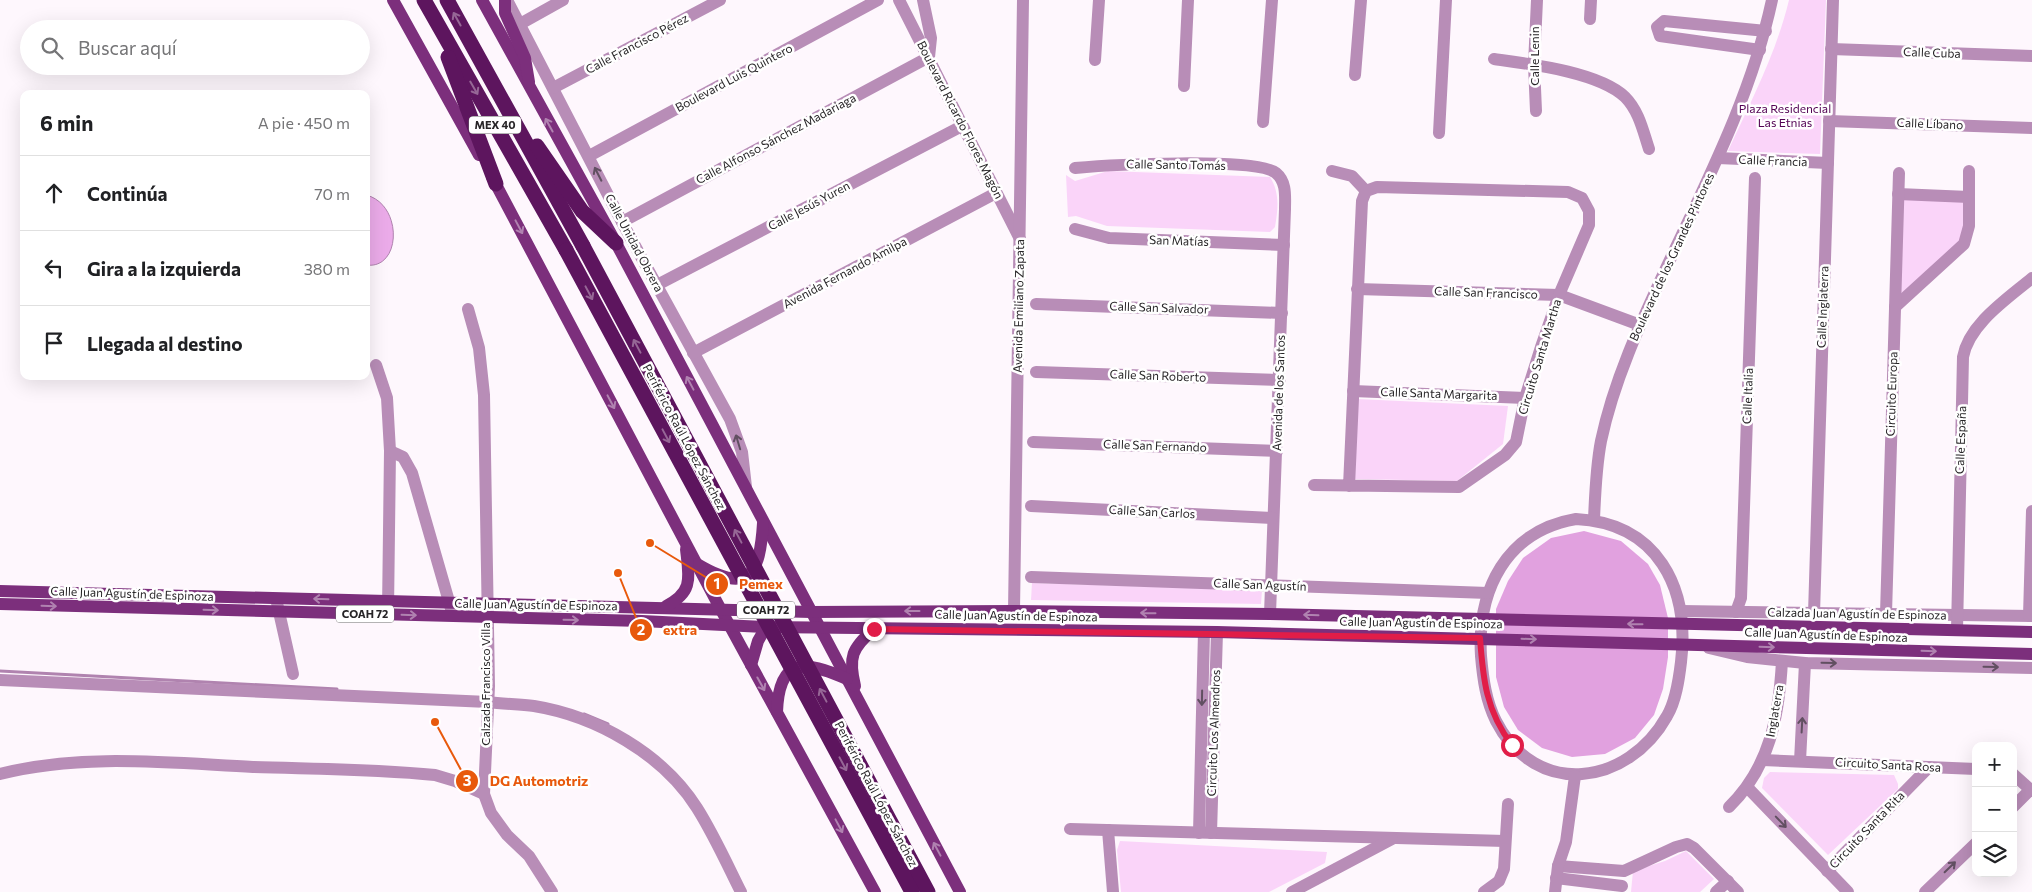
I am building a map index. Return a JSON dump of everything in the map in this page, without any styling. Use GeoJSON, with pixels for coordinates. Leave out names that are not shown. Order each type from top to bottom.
{"type":"FeatureCollection","features":[{"type":"Feature","properties":{"kind":"highway","name":"Periférico Raúl López Sánchez"},"geometry":{"type":"LineString","coordinates":[[447,0],[490,81],[583,246],[928,892]]}},
{"type":"Feature","properties":{"kind":"highway"},"geometry":{"type":"LineString","coordinates":[[428,7],[496,184]]}},
{"type":"Feature","properties":{"kind":"highway","name":"Periférico Raúl López Sánchez"},"geometry":{"type":"LineString","coordinates":[[428,7],[566,250],[912,892]]}},
{"type":"Feature","properties":{"kind":"highway"},"geometry":{"type":"LineString","coordinates":[[490,81],[582,211],[616,243]]}},
{"type":"Feature","properties":{"kind":"main road"},"geometry":{"type":"LineString","coordinates":[[393,0],[496,184],[720,608],[875,892]]}},
{"type":"Feature","properties":{"kind":"main road"},"geometry":{"type":"LineString","coordinates":[[482,0],[616,243],[960,892]]}},
{"type":"Feature","properties":{"kind":"main road"},"geometry":{"type":"LineString","coordinates":[[506,0],[505,13],[527,66],[530,89]]}},
{"type":"Feature","properties":{"kind":"main road"},"geometry":{"type":"LineString","coordinates":[[697,564],[729,580],[747,576],[757,566],[760,558],[764,521]]}},
{"type":"Feature","properties":{"kind":"main road"},"geometry":{"type":"LineString","coordinates":[[665,607],[677,600],[686,590],[689,573],[685,542]]}},
{"type":"Feature","properties":{"kind":"main road","name":"Calle Juan Agustín de Espinoza"},"geometry":{"type":"LineString","coordinates":[[0,591],[720,608],[812,612],[1014,611],[1270,614],[2032,632]]}},
{"type":"Feature","properties":{"kind":"main road","name":"Calle Juan Agustín de Espinoza"},"geometry":{"type":"LineString","coordinates":[[0,604],[486,617],[766,627],[1217,632],[2032,654]]}},
{"type":"Feature","properties":{"kind":"main road"},"geometry":{"type":"LineString","coordinates":[[989,630],[1014,611],[1042,630]]}},
{"type":"Feature","properties":{"kind":"main road"},"geometry":{"type":"LineString","coordinates":[[751,665],[758,641],[766,627]]}},
{"type":"Feature","properties":{"kind":"main road"},"geometry":{"type":"LineString","coordinates":[[857,698],[852,674],[852,656],[858,642],[874,629]]}},
{"type":"Feature","properties":{"kind":"main road"},"geometry":{"type":"LineString","coordinates":[[778,713],[780,683],[784,677],[798,668],[809,666],[821,668],[847,679]]}},
{"type":"Feature","properties":{"kind":"street","name":"Calle Unidad Obrera"},"geometry":{"type":"LineString","coordinates":[[506,0],[736,434],[742,452],[747,490]]}},
{"type":"Feature","properties":{"kind":"street"},"geometry":{"type":"LineString","coordinates":[[520,24],[563,0]]}},
{"type":"Feature","properties":{"kind":"street","name":"Calle Francisco Pérez"},"geometry":{"type":"LineString","coordinates":[[554,88],[720,0]]}},
{"type":"Feature","properties":{"kind":"street","name":"Boulevard Luis Quintero"},"geometry":{"type":"LineString","coordinates":[[589,156],[878,0]]}},
{"type":"Feature","properties":{"kind":"street","name":"Boulevard Ricardo Flores Magón"},"geometry":{"type":"LineString","coordinates":[[899,0],[1021,241]]}},
{"type":"Feature","properties":{"kind":"street"},"geometry":{"type":"LineString","coordinates":[[923,0],[931,38],[929,57]]}},
{"type":"Feature","properties":{"kind":"street","name":"Avenida Emiliano Zapata"},"geometry":{"type":"LineString","coordinates":[[1014,611],[1021,241],[1023,0]]}},
{"type":"Feature","properties":{"kind":"street"},"geometry":{"type":"LineString","coordinates":[[1096,60],[1099,0]]}},
{"type":"Feature","properties":{"kind":"street"},"geometry":{"type":"LineString","coordinates":[[1184,86],[1188,0]]}},
{"type":"Feature","properties":{"kind":"street"},"geometry":{"type":"LineString","coordinates":[[1263,122],[1272,0]]}},
{"type":"Feature","properties":{"kind":"street"},"geometry":{"type":"LineString","coordinates":[[1355,75],[1361,0]]}},
{"type":"Feature","properties":{"kind":"street"},"geometry":{"type":"LineString","coordinates":[[1439,132],[1446,0]]}},
{"type":"Feature","properties":{"kind":"street","name":"Calle Lenin"},"geometry":{"type":"LineString","coordinates":[[1536,111],[1534,64],[1537,0]]}},
{"type":"Feature","properties":{"kind":"street"},"geometry":{"type":"LineString","coordinates":[[1590,19],[1591,0]]}},
{"type":"Feature","properties":{"kind":"street","name":"Boulevard de los Grandes Pintores"},"geometry":{"type":"LineString","coordinates":[[1594,520],[1601,441],[1640,325],[1718,158],[1760,50],[1772,0]]}},
{"type":"Feature","properties":{"kind":"street","name":"Calle Inglaterra"},"geometry":{"type":"LineString","coordinates":[[1814,614],[1833,0]]}},
{"type":"Feature","properties":{"kind":"street"},"geometry":{"type":"LineString","coordinates":[[1760,50],[1660,36],[1657,26],[1664,21],[1766,31]]}},
{"type":"Feature","properties":{"kind":"street","name":"Calle Cuba"},"geometry":{"type":"LineString","coordinates":[[1831,49],[2032,56]]}},
{"type":"Feature","properties":{"kind":"street","name":"Calle Alfonso Sánchez Madariaga"},"geometry":{"type":"LineString","coordinates":[[622,222],[929,57]]}},
{"type":"Feature","properties":{"kind":"street"},"geometry":{"type":"LineString","coordinates":[[1494,59],[1534,64],[1594,79],[1611,86],[1626,98],[1638,116],[1649,149]]}},
{"type":"Feature","properties":{"kind":"street","name":"Calle Líbano"},"geometry":{"type":"LineString","coordinates":[[1829,121],[2032,128]]}},
{"type":"Feature","properties":{"kind":"street","name":"Calle Jesús Yuren"},"geometry":{"type":"LineString","coordinates":[[657,285],[962,126]]}},
{"type":"Feature","properties":{"kind":"street","name":"Calle Francia"},"geometry":{"type":"LineString","coordinates":[[1718,158],[1828,163]]}},
{"type":"Feature","properties":{"kind":"street","name":"Calle Santo Tomás"},"geometry":{"type":"LineString","coordinates":[[1075,168],[1124,164],[1179,164],[1261,167],[1276,174]]}},
{"type":"Feature","properties":{"kind":"street"},"geometry":{"type":"LineString","coordinates":[[1332,171],[1352,176],[1366,191],[1362,201],[1349,486]]}},
{"type":"Feature","properties":{"kind":"street"},"geometry":{"type":"LineString","coordinates":[[1895,307],[1964,244],[1969,226],[1969,171]]}},
{"type":"Feature","properties":{"kind":"street","name":"Circuito Europa"},"geometry":{"type":"LineString","coordinates":[[1886,614],[1899,173]]}},
{"type":"Feature","properties":{"kind":"street","name":"Avenida de los Santos"},"geometry":{"type":"LineString","coordinates":[[1270,614],[1280,380],[1285,190],[1282,181],[1276,174]]}},
{"type":"Feature","properties":{"kind":"street","name":"Calle Italia"},"geometry":{"type":"LineString","coordinates":[[1736,612],[1741,598],[1755,178]]}},
{"type":"Feature","properties":{"kind":"street","name":"Circuito Santa Martha"},"geometry":{"type":"LineString","coordinates":[[1314,485],[1459,487],[1498,462],[1516,442],[1525,398],[1559,295],[1589,225],[1589,211],[1582,198],[1568,192],[1377,187],[1366,191]]}},
{"type":"Feature","properties":{"kind":"street","name":"Avenida Fernando Amilpa"},"geometry":{"type":"LineString","coordinates":[[694,353],[996,193]]}},
{"type":"Feature","properties":{"kind":"street"},"geometry":{"type":"LineString","coordinates":[[1898,194],[1969,197]]}},
{"type":"Feature","properties":{"kind":"street","name":"San Matías"},"geometry":{"type":"LineString","coordinates":[[1074,229],[1108,238],[1284,245]]}},
{"type":"Feature","properties":{"kind":"street","name":"Calle España"},"geometry":{"type":"LineString","coordinates":[[1956,630],[1963,357],[1966,343],[1975,330],[2032,278]]}},
{"type":"Feature","properties":{"kind":"street","name":"Calle San Francisco"},"geometry":{"type":"LineString","coordinates":[[1357,289],[1559,295],[1640,325]]}},
{"type":"Feature","properties":{"kind":"street","name":"Calle San Salvador"},"geometry":{"type":"LineString","coordinates":[[1036,304],[1282,312]]}},
{"type":"Feature","properties":{"kind":"street","name":"Calzada Francisco Villa"},"geometry":{"type":"LineString","coordinates":[[468,309],[478,348],[484,396],[486,617],[489,686],[484,794],[491,813],[507,835],[529,856],[552,892]]}},
{"type":"Feature","properties":{"kind":"street"},"geometry":{"type":"LineString","coordinates":[[376,366],[387,398],[390,451],[388,615]]}},
{"type":"Feature","properties":{"kind":"street","name":"Calle San Roberto"},"geometry":{"type":"LineString","coordinates":[[1036,372],[1280,380]]}},
{"type":"Feature","properties":{"kind":"street","name":"Calle Santa Margarita"},"geometry":{"type":"LineString","coordinates":[[1353,391],[1525,398]]}},
{"type":"Feature","properties":{"kind":"street","name":"Calle San Fernando"},"geometry":{"type":"LineString","coordinates":[[1033,442],[1277,450]]}},
{"type":"Feature","properties":{"kind":"street"},"geometry":{"type":"LineString","coordinates":[[390,451],[402,457],[410,469],[453,617]]}},
{"type":"Feature","properties":{"kind":"street","name":"Calle San Carlos"},"geometry":{"type":"LineString","coordinates":[[1031,506],[1273,518]]}},
{"type":"Feature","properties":{"kind":"street"},"geometry":{"type":"LineString","coordinates":[[2030,616],[2032,511]]}},
{"type":"Feature","properties":{"kind":"street"},"geometry":{"type":"LineString","coordinates":[[1576,519],[1594,520],[1616,526],[1636,536],[1653,550],[1666,568],[1681,611],[1689,645],[1669,714],[1656,734],[1640,751],[1620,764],[1600,771],[1575,776],[1557,773],[1538,766],[1524,756],[1505,735],[1496,720],[1486,694],[1480,638],[1488,593],[1495,574],[1509,556],[1539,530],[1558,522],[1576,519]]}},
{"type":"Feature","properties":{"kind":"street","name":"Calle San Agustín"},"geometry":{"type":"LineString","coordinates":[[1031,577],[1488,593]]}},
{"type":"Feature","properties":{"kind":"street"},"geometry":{"type":"LineString","coordinates":[[276,598],[293,674]]}},
{"type":"Feature","properties":{"kind":"street","name":"Calzada Juan Agustín de Espinoza"},"geometry":{"type":"LineString","coordinates":[[1681,611],[2030,616]]}},
{"type":"Feature","properties":{"kind":"street","name":"Circuito Los Almendros"},"geometry":{"type":"LineString","coordinates":[[1204,632],[1205,833]]}},
{"type":"Feature","properties":{"kind":"street","name":"Circuito Los Almendros"},"geometry":{"type":"LineString","coordinates":[[1206,784],[1217,632]]}},
{"type":"Feature","properties":{"kind":"street"},"geometry":{"type":"LineString","coordinates":[[1689,645],[1747,657],[1805,663],[2032,668]]}},
{"type":"Feature","properties":{"kind":"street","name":"Inglaterra"},"geometry":{"type":"LineString","coordinates":[[1729,807],[1747,787],[1763,760],[1779,708],[1782,661]]}},
{"type":"Feature","properties":{"kind":"street","name":"Inglaterra"},"geometry":{"type":"LineString","coordinates":[[1800,761],[1805,663]]}},
{"type":"Feature","properties":{"kind":"street"},"geometry":{"type":"LineString","coordinates":[[0,680],[488,701],[534,706],[572,715],[611,732],[642,751],[668,774],[696,807],[741,892]]}},
{"type":"Feature","properties":{"kind":"street","name":"Circuito Santa Rosa"},"geometry":{"type":"LineString","coordinates":[[1763,760],[1972,769]]}},
{"type":"Feature","properties":{"kind":"street"},"geometry":{"type":"LineString","coordinates":[[0,774],[67,764],[114,761],[240,766],[435,775],[455,781],[484,794]]}},
{"type":"Feature","properties":{"kind":"street","name":"Circuito Santa Rita"},"geometry":{"type":"LineString","coordinates":[[1827,871],[1929,767]]}},
{"type":"Feature","properties":{"kind":"street"},"geometry":{"type":"LineString","coordinates":[[1555,892],[1557,872],[1566,842],[1575,776]]}},
{"type":"Feature","properties":{"kind":"street"},"geometry":{"type":"LineString","coordinates":[[2017,778],[2031,790],[2017,802]]}},
{"type":"Feature","properties":{"kind":"street"},"geometry":{"type":"LineString","coordinates":[[1747,787],[1848,892]]}},
{"type":"Feature","properties":{"kind":"street"},"geometry":{"type":"LineString","coordinates":[[1484,892],[1494,886],[1502,875],[1508,804]]}},
{"type":"Feature","properties":{"kind":"street"},"geometry":{"type":"LineString","coordinates":[[1070,829],[1505,841]]}},
{"type":"Feature","properties":{"kind":"street"},"geometry":{"type":"LineString","coordinates":[[1108,830],[1112,892]]}},
{"type":"Feature","properties":{"kind":"street"},"geometry":{"type":"LineString","coordinates":[[1292,892],[1394,838]]}},
{"type":"Feature","properties":{"kind":"street"},"geometry":{"type":"LineString","coordinates":[[1566,842],[1573,880]]}},
{"type":"Feature","properties":{"kind":"street"},"geometry":{"type":"LineString","coordinates":[[1573,880],[1624,871],[1676,846],[1687,844],[1694,848],[1738,892]]}},
{"type":"Feature","properties":{"kind":"street"},"geometry":{"type":"LineString","coordinates":[[1925,892],[1972,847]]}},
{"type":"Feature","properties":{"kind":"street"},"geometry":{"type":"LineString","coordinates":[[1557,872],[1573,880],[1622,889],[1624,871]]}},
{"type":"Feature","properties":{"kind":"street"},"geometry":{"type":"LineString","coordinates":[[1716,892],[1728,881]]}},
{"type":"Feature","properties":{"kind":"green space","name":"Plaza Residencial Las Etnias"},"geometry":{"type":"Polygon","coordinates":[[[1789,0],[1826,0],[1820,154],[1728,151],[1770,58],[1789,0]]]}},
{"type":"Feature","properties":{"kind":"green space"},"geometry":{"type":"Polygon","coordinates":[[[1108,171],[1270,177],[1277,195],[1275,227],[1270,232],[1107,226],[1076,216],[1068,217],[1066,175],[1075,181],[1108,171]]]}},
{"type":"Feature","properties":{"kind":"green space"},"geometry":{"type":"Polygon","coordinates":[[[1901,198],[1965,201],[1963,239],[1899,298],[1901,198]]]}},
{"type":"Feature","properties":{"kind":"green space"},"geometry":{"type":"Polygon","coordinates":[[[1357,399],[1508,406],[1503,444],[1457,481],[1355,479],[1357,399]]]}},
{"type":"Feature","properties":{"kind":"green space"},"geometry":{"type":"Polygon","coordinates":[[[1032,583],[1262,590],[1261,604],[1031,600],[1032,583]]]}},
{"type":"Feature","properties":{"kind":"green space"},"geometry":{"type":"Polygon","coordinates":[[[1770,772],[1894,775],[1898,789],[1828,855],[1762,788],[1764,778],[1770,772]]]}},
{"type":"Feature","properties":{"kind":"green space"},"geometry":{"type":"Polygon","coordinates":[[[1120,841],[1327,852],[1325,863],[1269,892],[1121,892],[1117,850],[1120,841]]]}},
{"type":"Feature","properties":{"kind":"green space"},"geometry":{"type":"Polygon","coordinates":[[[1686,851],[1714,879],[1700,892],[1631,892],[1633,871],[1665,861],[1686,851]]]}},
{"type":"Feature","properties":{"kind":"shaded area"},"geometry":{"type":"Polygon","coordinates":[[[370,197],[378,201],[387,210],[392,222],[392,247],[386,257],[378,264],[370,265],[370,197]]]}},
{"type":"Feature","properties":{"kind":"shaded area"},"geometry":{"type":"Polygon","coordinates":[[[1584,531],[1621,541],[1648,564],[1660,585],[1668,618],[1668,657],[1663,689],[1654,715],[1635,738],[1605,754],[1572,757],[1542,748],[1518,730],[1504,707],[1496,677],[1496,609],[1508,581],[1523,558],[1551,538],[1584,531]]]}},
{"type":"Feature","properties":{"kind":"waterway"},"geometry":{"type":"LineString","coordinates":[[0,671],[337,689]]}},
{"type":"Feature","properties":{"kind":"waterway"},"geometry":{"type":"LineString","coordinates":[[584,714],[608,724]]}},
{"type":"Feature","properties":{"kind":"place","name":"Pemex"},"geometry":{"type":"Point","coordinates":[650,543]}},
{"type":"Feature","properties":{"kind":"place","name":"extra"},"geometry":{"type":"Point","coordinates":[618,573]}},
{"type":"Feature","properties":{"kind":"place","name":"DG Automotriz"},"geometry":{"type":"Point","coordinates":[435,722]}},
{"type":"Feature","properties":{"kind":"route"},"geometry":{"type":"LineString","coordinates":[[874,629],[1217,632],[1480,638],[1482,671],[1486,694],[1496,720],[1512,745]]}}]}
